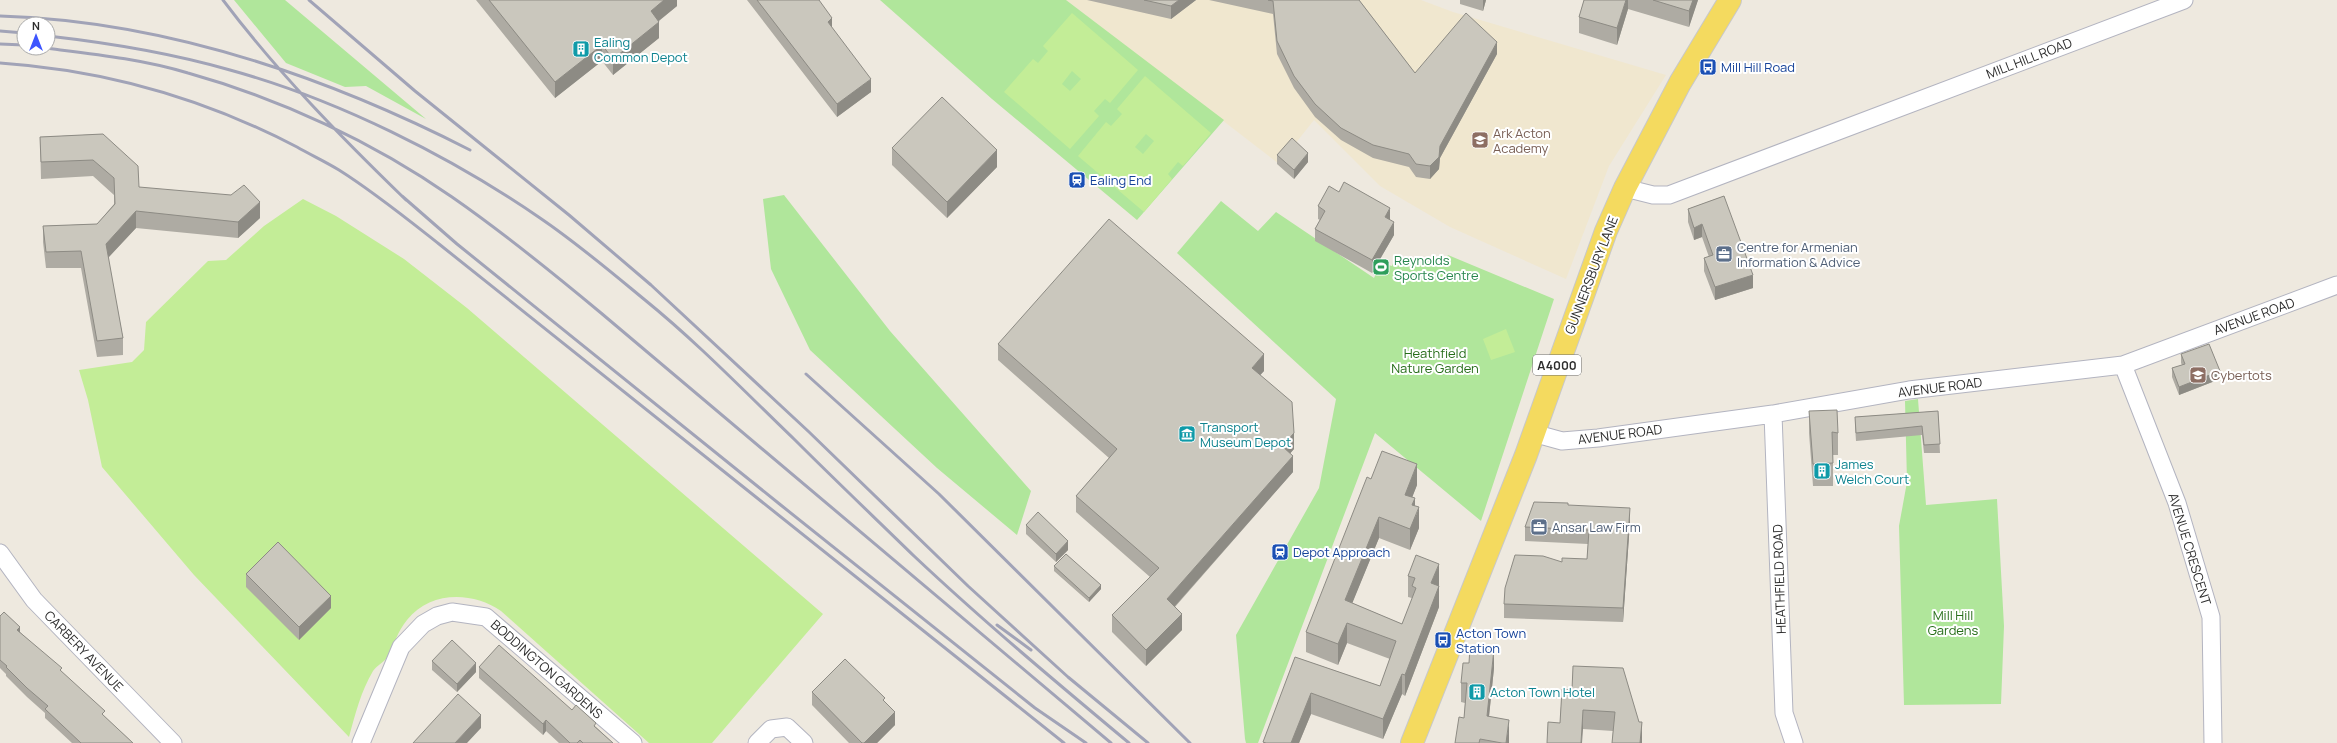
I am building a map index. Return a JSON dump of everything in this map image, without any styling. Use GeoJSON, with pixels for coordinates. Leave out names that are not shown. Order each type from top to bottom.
{"type":"FeatureCollection","features":[{"type":"Feature","properties":{"kind":"main road","name":"GUNNERSBURY LANE"},"geometry":{"type":"LineString","coordinates":[[1412,743],[1480,575],[1606,231],[1625,188],[1680,83],[1730,0]]}},
{"type":"Feature","properties":{"kind":"street","name":"MILL HILL ROAD"},"geometry":{"type":"LineString","coordinates":[[1625,188],[1653,195],[1668,194],[2184,0]]}},
{"type":"Feature","properties":{"kind":"street","name":"AVENUE ROAD"},"geometry":{"type":"LineString","coordinates":[[1533,433],[1562,441],[1773,414],[1909,390],[2123,365],[2337,285]]}},
{"type":"Feature","properties":{"kind":"street","name":"AVENUE CRESCENT"},"geometry":{"type":"LineString","coordinates":[[2123,365],[2178,502],[2211,617],[2213,743]]}},
{"type":"Feature","properties":{"kind":"street","name":"HEATHFIELD ROAD"},"geometry":{"type":"LineString","coordinates":[[1773,414],[1784,713],[1794,743]]}},
{"type":"Feature","properties":{"kind":"street","name":"CARBERY AVENUE"},"geometry":{"type":"LineString","coordinates":[[0,553],[34,600],[173,743]]}},
{"type":"Feature","properties":{"kind":"street","name":"BODDINGTON GARDENS"},"geometry":{"type":"LineString","coordinates":[[361,743],[401,647],[423,624],[437,616],[452,612],[486,617],[633,743]]}},
{"type":"Feature","properties":{"kind":"street"},"geometry":{"type":"LineString","coordinates":[[757,743],[771,729],[787,727],[804,743]]}},
{"type":"Feature","properties":{"kind":"shaded area","name":"Ark Acton Academy"},"geometry":{"type":"Polygon","coordinates":[[[1066,0],[1421,0],[1453,12],[1666,75],[1609,166],[1566,279],[1450,227],[1380,186],[1314,120],[1279,164],[1066,0]]]}},
{"type":"Feature","properties":{"kind":"green space"},"geometry":{"type":"Polygon","coordinates":[[[234,0],[285,0],[426,119],[366,86],[345,87],[286,63],[234,0]]]}},
{"type":"Feature","properties":{"kind":"green space"},"geometry":{"type":"Polygon","coordinates":[[[880,0],[1066,0],[1224,120],[1137,220],[992,99],[880,0]]]}},
{"type":"Feature","properties":{"kind":"green space"},"geometry":{"type":"Polygon","coordinates":[[[1072,13],[1138,70],[1110,103],[1105,99],[1094,111],[1099,116],[1070,149],[1004,92],[1033,59],[1038,63],[1048,51],[1043,46],[1072,13]],[[1072,71],[1062,84],[1070,91],[1081,79],[1072,71]]]}},
{"type":"Feature","properties":{"kind":"green space"},"geometry":{"type":"Polygon","coordinates":[[[1145,76],[1211,133],[1183,166],[1178,162],[1168,174],[1172,179],[1144,212],[1078,156],[1106,122],[1111,126],[1122,114],[1117,109],[1145,76]],[[1146,134],[1135,147],[1143,154],[1154,141],[1146,134]]]}},
{"type":"Feature","properties":{"kind":"green space"},"geometry":{"type":"Polygon","coordinates":[[[784,195],[890,331],[1031,491],[1017,535],[937,468],[810,350],[771,269],[763,199],[784,195]]]}},
{"type":"Feature","properties":{"kind":"green space"},"geometry":{"type":"Polygon","coordinates":[[[303,199],[336,216],[404,259],[467,308],[823,614],[712,743],[649,743],[501,611],[490,604],[465,597],[439,599],[416,610],[407,620],[387,658],[373,671],[365,687],[349,737],[194,575],[102,467],[88,400],[79,370],[132,362],[144,350],[146,322],[208,261],[226,260],[264,226],[303,199]]]}},
{"type":"Feature","properties":{"kind":"green space","name":"Heathfield Nature Garden"},"geometry":{"type":"Polygon","coordinates":[[[1221,201],[1258,231],[1276,212],[1374,278],[1381,263],[1392,266],[1394,260],[1410,267],[1422,258],[1442,267],[1448,255],[1554,299],[1481,521],[1375,433],[1258,743],[1246,743],[1245,739],[1236,635],[1319,488],[1336,399],[1177,253],[1221,201]]]}},
{"type":"Feature","properties":{"kind":"green space"},"geometry":{"type":"Polygon","coordinates":[[[1506,329],[1515,352],[1491,360],[1483,339],[1506,329]]]}},
{"type":"Feature","properties":{"kind":"green space","name":"Mill Hill Gardens"},"geometry":{"type":"Polygon","coordinates":[[[1918,399],[1926,505],[1997,499],[2004,626],[2001,704],[1904,705],[1899,526],[1907,482],[1905,401],[1918,399]]]}},
{"type":"Feature","properties":{"kind":"building","name":"Ealing Common Depot"},"geometry":{"type":"Polygon","coordinates":[[[489,0],[664,0],[651,11],[659,22],[613,59],[602,45],[555,82],[489,0]]]}},
{"type":"Feature","properties":{"kind":"building"},"geometry":{"type":"Polygon","coordinates":[[[757,0],[819,0],[832,18],[828,22],[871,79],[837,104],[757,0]]]}},
{"type":"Feature","properties":{"kind":"building"},"geometry":{"type":"Polygon","coordinates":[[[1144,0],[1179,0],[1171,6],[1144,0]]]}},
{"type":"Feature","properties":{"kind":"building"},"geometry":{"type":"Polygon","coordinates":[[[1268,0],[1359,0],[1415,73],[1466,13],[1497,42],[1440,146],[1439,157],[1430,166],[1416,164],[1409,154],[1373,145],[1341,128],[1315,104],[1294,76],[1277,41],[1273,1],[1268,0]]]}},
{"type":"Feature","properties":{"kind":"building"},"geometry":{"type":"Polygon","coordinates":[[[1584,0],[1626,0],[1617,28],[1579,17],[1584,0]]]}},
{"type":"Feature","properties":{"kind":"building"},"geometry":{"type":"Polygon","coordinates":[[[1653,0],[1693,0],[1689,11],[1653,0]]]}},
{"type":"Feature","properties":{"kind":"building"},"geometry":{"type":"Polygon","coordinates":[[[942,97],[997,150],[947,202],[892,148],[942,97]]]}},
{"type":"Feature","properties":{"kind":"building"},"geometry":{"type":"Polygon","coordinates":[[[103,134],[138,166],[139,187],[231,195],[244,185],[260,202],[238,222],[136,211],[106,244],[123,338],[97,341],[81,251],[46,252],[43,226],[97,224],[115,204],[114,178],[93,160],[41,162],[40,137],[103,134]]]}},
{"type":"Feature","properties":{"kind":"building"},"geometry":{"type":"Polygon","coordinates":[[[1292,138],[1308,153],[1294,170],[1277,155],[1292,138]]]}},
{"type":"Feature","properties":{"kind":"building"},"geometry":{"type":"Polygon","coordinates":[[[1344,182],[1390,208],[1385,217],[1394,222],[1372,260],[1315,229],[1325,211],[1318,206],[1329,186],[1339,192],[1344,182]]]}},
{"type":"Feature","properties":{"kind":"building","name":"Centre for Armenian Information & Advice"},"geometry":{"type":"Polygon","coordinates":[[[1724,196],[1753,275],[1715,287],[1704,258],[1713,255],[1702,224],[1694,228],[1688,209],[1724,196]]]}},
{"type":"Feature","properties":{"kind":"building","name":"Transport Museum Depot"},"geometry":{"type":"Polygon","coordinates":[[[1109,219],[1264,354],[1252,368],[1292,402],[1294,433],[1282,446],[1293,456],[1167,599],[1182,614],[1146,650],[1112,615],[1159,568],[1076,496],[1117,449],[998,344],[1109,219]]]}},
{"type":"Feature","properties":{"kind":"building","name":"Cybertots"},"geometry":{"type":"Polygon","coordinates":[[[2209,344],[2220,371],[2179,387],[2172,368],[2185,364],[2181,354],[2209,344]]]}},
{"type":"Feature","properties":{"kind":"building"},"geometry":{"type":"Polygon","coordinates":[[[1837,410],[1838,433],[1832,432],[1833,463],[1813,464],[1809,411],[1837,410]]]}},
{"type":"Feature","properties":{"kind":"building"},"geometry":{"type":"Polygon","coordinates":[[[1938,411],[1940,444],[1924,445],[1922,426],[1856,433],[1855,417],[1938,411]]]}},
{"type":"Feature","properties":{"kind":"building"},"geometry":{"type":"Polygon","coordinates":[[[1382,451],[1417,464],[1405,495],[1415,498],[1412,505],[1419,507],[1410,529],[1379,517],[1345,600],[1402,624],[1416,588],[1412,586],[1415,578],[1408,576],[1416,555],[1439,564],[1431,583],[1439,586],[1405,675],[1402,674],[1383,719],[1311,693],[1291,743],[1263,742],[1295,657],[1380,686],[1396,641],[1347,623],[1338,644],[1306,632],[1367,477],[1371,479],[1382,451]]]}},
{"type":"Feature","properties":{"kind":"building"},"geometry":{"type":"Polygon","coordinates":[[[1534,502],[1630,508],[1623,608],[1504,604],[1505,588],[1515,555],[1543,556],[1562,562],[1562,558],[1587,559],[1589,530],[1525,527],[1534,502]]]}},
{"type":"Feature","properties":{"kind":"building"},"geometry":{"type":"Polygon","coordinates":[[[1038,512],[1068,541],[1056,554],[1026,525],[1038,512]]]}},
{"type":"Feature","properties":{"kind":"building"},"geometry":{"type":"Polygon","coordinates":[[[278,542],[331,596],[299,627],[246,574],[278,542]]]}},
{"type":"Feature","properties":{"kind":"building"},"geometry":{"type":"Polygon","coordinates":[[[1066,554],[1101,585],[1089,598],[1054,566],[1066,554]]]}},
{"type":"Feature","properties":{"kind":"building"},"geometry":{"type":"Polygon","coordinates":[[[4,612],[20,627],[17,630],[62,668],[60,670],[105,711],[102,714],[133,743],[81,743],[45,709],[48,706],[27,688],[0,660],[0,616],[4,612]]]}},
{"type":"Feature","properties":{"kind":"building"},"geometry":{"type":"Polygon","coordinates":[[[452,640],[476,663],[457,684],[432,661],[452,640]]]}},
{"type":"Feature","properties":{"kind":"building"},"geometry":{"type":"Polygon","coordinates":[[[499,645],[572,710],[576,705],[596,723],[594,726],[613,743],[583,743],[580,740],[577,743],[570,743],[546,720],[543,724],[479,667],[499,645]]]}},
{"type":"Feature","properties":{"kind":"building"},"geometry":{"type":"Polygon","coordinates":[[[1470,647],[1494,649],[1487,716],[1509,720],[1506,743],[1480,739],[1479,743],[1455,743],[1459,717],[1464,718],[1467,683],[1461,683],[1463,663],[1469,663],[1470,647]]]}},
{"type":"Feature","properties":{"kind":"building"},"geometry":{"type":"Polygon","coordinates":[[[845,659],[885,698],[883,700],[895,712],[864,743],[862,743],[812,692],[845,659]]]}},
{"type":"Feature","properties":{"kind":"building"},"geometry":{"type":"Polygon","coordinates":[[[1573,666],[1623,668],[1639,722],[1642,722],[1640,743],[1612,743],[1615,712],[1583,710],[1581,743],[1547,743],[1548,722],[1560,723],[1562,689],[1572,690],[1573,666]]]}},
{"type":"Feature","properties":{"kind":"building"},"geometry":{"type":"Polygon","coordinates":[[[458,694],[481,715],[455,743],[413,743],[458,694]]]}},
{"type":"Feature","properties":{"kind":"railway"},"geometry":{"type":"LineString","coordinates":[[223,0],[288,79],[406,200]]}},
{"type":"Feature","properties":{"kind":"railway"},"geometry":{"type":"LineString","coordinates":[[309,0],[415,91],[569,215],[651,285],[808,431],[968,586],[1068,677],[1148,743]]}},
{"type":"Feature","properties":{"kind":"railway"},"geometry":{"type":"LineString","coordinates":[[0,16],[62,20],[123,29],[183,41],[242,57],[301,76],[359,99],[415,123],[470,150]]}},
{"type":"Feature","properties":{"kind":"railway"},"geometry":{"type":"LineString","coordinates":[[0,31],[16,32]]}},
{"type":"Feature","properties":{"kind":"railway"},"geometry":{"type":"LineString","coordinates":[[56,37],[117,45],[163,54],[208,64],[270,82],[351,113],[391,132],[468,173],[540,218],[607,268],[665,316],[722,368],[914,556],[966,604],[1129,743]]}},
{"type":"Feature","properties":{"kind":"railway"},"geometry":{"type":"LineString","coordinates":[[0,44],[16,45]]}},
{"type":"Feature","properties":{"kind":"railway"},"geometry":{"type":"LineString","coordinates":[[56,50],[153,64],[223,84],[292,109],[325,124],[358,140],[422,177],[490,225],[565,283],[1111,743]]}},
{"type":"Feature","properties":{"kind":"railway"},"geometry":{"type":"LineString","coordinates":[[0,63],[77,72],[115,80],[190,101],[262,130],[297,147],[352,178],[439,244],[1064,743]]}},
{"type":"Feature","properties":{"kind":"railway"},"geometry":{"type":"LineString","coordinates":[[402,196],[457,244],[782,506],[1035,708],[1086,743]]}},
{"type":"Feature","properties":{"kind":"railway"},"geometry":{"type":"LineString","coordinates":[[806,374],[939,494],[1190,743]]}},
{"type":"Feature","properties":{"kind":"railway"},"geometry":{"type":"LineString","coordinates":[[997,625],[1031,650]]}},
{"type":"Feature","properties":{"kind":"place","name":"Ealing Common Depot"},"geometry":{"type":"Point","coordinates":[581,49]}},
{"type":"Feature","properties":{"kind":"place","name":"Mill Hill Road"},"geometry":{"type":"Point","coordinates":[1708,67]}},
{"type":"Feature","properties":{"kind":"place","name":"Ark Acton Academy"},"geometry":{"type":"Point","coordinates":[1480,140]}},
{"type":"Feature","properties":{"kind":"place","name":"Ealing End"},"geometry":{"type":"Point","coordinates":[1077,180]}},
{"type":"Feature","properties":{"kind":"place","name":"Centre for Armenian Information & Advice"},"geometry":{"type":"Point","coordinates":[1724,254]}},
{"type":"Feature","properties":{"kind":"place","name":"Reynolds Sports Centre"},"geometry":{"type":"Point","coordinates":[1381,267]}},
{"type":"Feature","properties":{"kind":"place","name":"Cybertots"},"geometry":{"type":"Point","coordinates":[2198,375]}},
{"type":"Feature","properties":{"kind":"place","name":"Transport Museum Depot"},"geometry":{"type":"Point","coordinates":[1187,434]}},
{"type":"Feature","properties":{"kind":"place","name":"James Welch Court"},"geometry":{"type":"Point","coordinates":[1822,471]}},
{"type":"Feature","properties":{"kind":"place","name":"Ansar Law Firm"},"geometry":{"type":"Point","coordinates":[1539,527]}},
{"type":"Feature","properties":{"kind":"place","name":"Depot Approach"},"geometry":{"type":"Point","coordinates":[1280,552]}},
{"type":"Feature","properties":{"kind":"place","name":"Acton Town Station"},"geometry":{"type":"Point","coordinates":[1443,640]}},
{"type":"Feature","properties":{"kind":"place","name":"Acton Town Hotel"},"geometry":{"type":"Point","coordinates":[1477,692]}}]}
